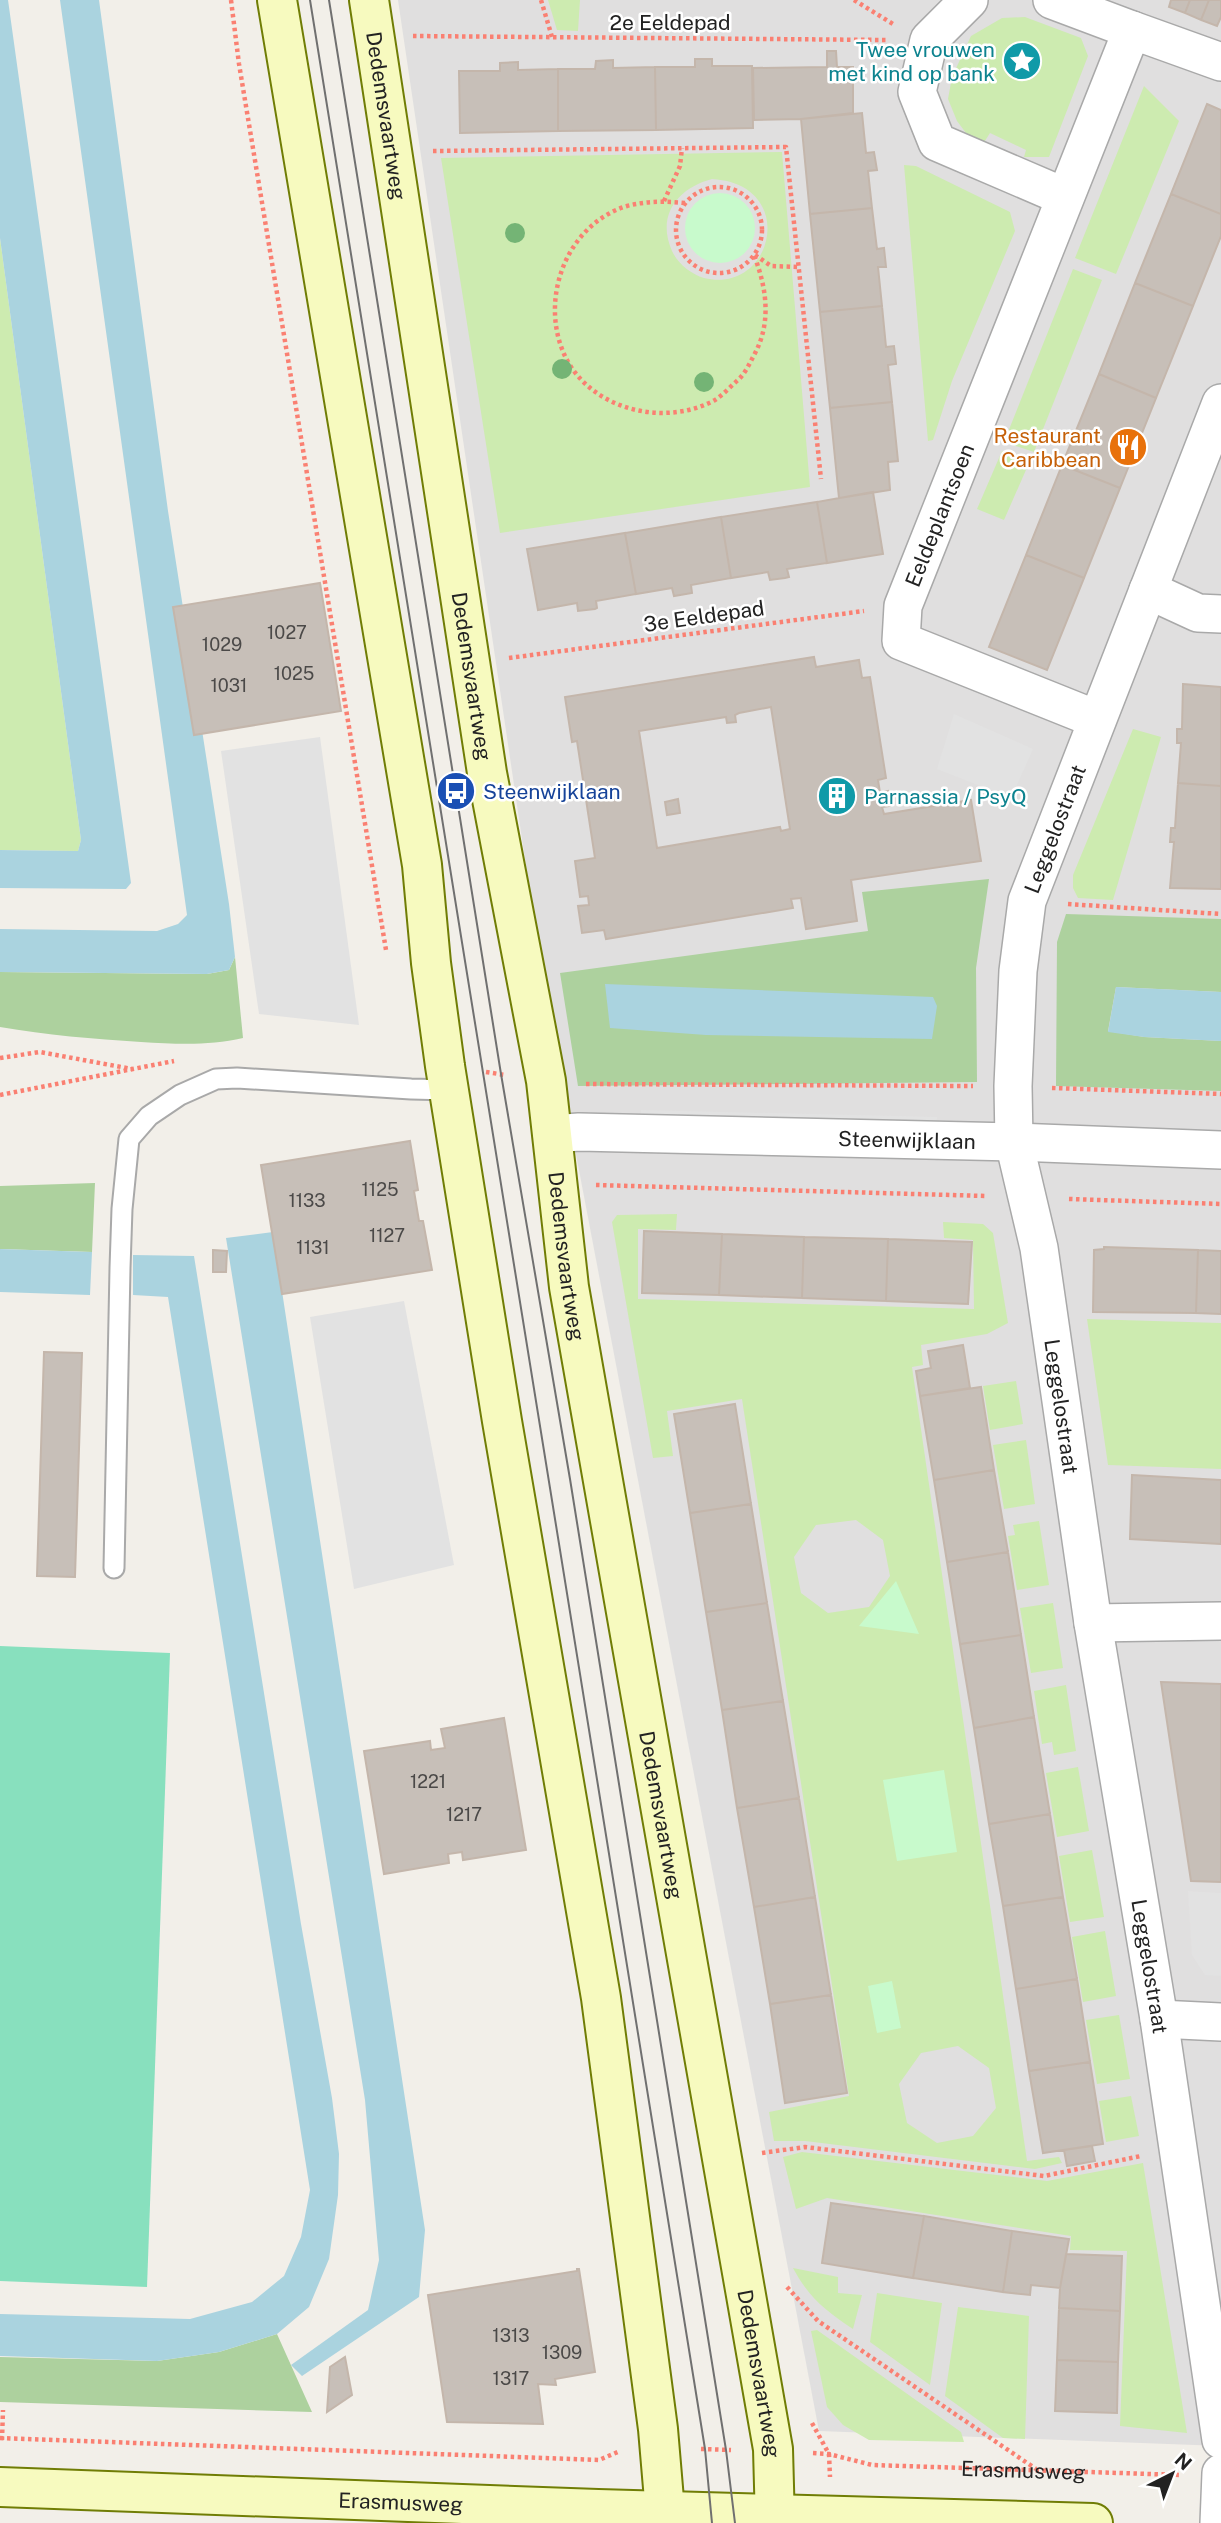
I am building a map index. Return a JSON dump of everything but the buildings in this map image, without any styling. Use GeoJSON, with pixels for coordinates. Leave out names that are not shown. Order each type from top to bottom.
{"type":"FeatureCollection","features":[{"type":"Feature","properties":{"kind":"street"},"geometry":{"type":"LineString","coordinates":[[277,0],[422,865],[431,963],[449,1090],[504,1435],[601,1998],[666,2516]]}},
{"type":"Feature","properties":{"kind":"street","name":"Dedemsvaartweg"},"geometry":{"type":"LineString","coordinates":[[369,0],[486,773],[546,1081],[569,1287],[773,2449],[775,2518]]}},
{"type":"Feature","properties":{"kind":"street"},"geometry":{"type":"LineString","coordinates":[[969,0],[929,40],[917,92],[937,142],[1065,197]]}},
{"type":"Feature","properties":{"kind":"street"},"geometry":{"type":"LineString","coordinates":[[1052,0],[1221,62]]}},
{"type":"Feature","properties":{"kind":"street","name":"Eeldeplantsoen"},"geometry":{"type":"LineString","coordinates":[[1096,719],[901,641],[903,606],[1132,30]]}},
{"type":"Feature","properties":{"kind":"street","name":"Leggelostraat"},"geometry":{"type":"LineString","coordinates":[[1221,403],[1027,901],[1018,971],[1013,1086],[1014,1142],[1039,1248],[1093,1623],[1159,2019],[1221,2440]]}},
{"type":"Feature","properties":{"kind":"street"},"geometry":{"type":"LineString","coordinates":[[1148,590],[1198,613],[1221,614]]}},
{"type":"Feature","properties":{"kind":"street","name":"Steenwijklaan"},"geometry":{"type":"LineString","coordinates":[[552,1134],[579,1132],[1014,1142],[1221,1150]]}},
{"type":"Feature","properties":{"kind":"street"},"geometry":{"type":"LineString","coordinates":[[1093,1623],[1221,1621]]}},
{"type":"Feature","properties":{"kind":"street"},"geometry":{"type":"LineString","coordinates":[[1159,2019],[1221,2022]]}},
{"type":"Feature","properties":{"kind":"street"},"geometry":{"type":"LineString","coordinates":[[1219,2523],[1221,2474]]}},
{"type":"Feature","properties":{"kind":"street","name":"Erasmusweg"},"geometry":{"type":"LineString","coordinates":[[0,2487],[666,2516],[1093,2523]]}},
{"type":"Feature","properties":{"kind":"lane"},"geometry":{"type":"LineString","coordinates":[[114,1568],[122,1209],[129,1139],[149,1116],[180,1095],[216,1079],[449,1090]]}},
{"type":"Feature","properties":{"kind":"path"},"geometry":{"type":"LineString","coordinates":[[541,0],[552,37]]}},
{"type":"Feature","properties":{"kind":"path"},"geometry":{"type":"LineString","coordinates":[[854,0],[895,25]]}},
{"type":"Feature","properties":{"kind":"path","name":"2e Eeldepad"},"geometry":{"type":"LineString","coordinates":[[411,36],[929,40]]}},
{"type":"Feature","properties":{"kind":"path"},"geometry":{"type":"LineString","coordinates":[[429,151],[786,147],[821,480]]}},
{"type":"Feature","properties":{"kind":"path"},"geometry":{"type":"LineString","coordinates":[[664,201],[680,166],[682,148]]}},
{"type":"Feature","properties":{"kind":"path"},"geometry":{"type":"LineString","coordinates":[[725,186],[739,190],[750,198],[763,223],[762,238],[754,255],[748,263],[736,270],[721,274],[707,272],[694,265],[683,254],[677,241],[675,227],[679,212],[698,192],[711,187],[725,186]]}},
{"type":"Feature","properties":{"kind":"path"},"geometry":{"type":"LineString","coordinates":[[685,203],[664,201],[625,207],[595,223],[572,248],[557,279],[554,315],[562,350],[582,381],[611,402],[646,413],[682,412],[715,399],[743,375],[761,344],[767,310],[762,277],[754,255]]}},
{"type":"Feature","properties":{"kind":"path"},"geometry":{"type":"LineString","coordinates":[[754,255],[771,266],[799,267]]}},
{"type":"Feature","properties":{"kind":"path","name":"3e Eeldepad"},"geometry":{"type":"LineString","coordinates":[[509,658],[903,606]]}},
{"type":"Feature","properties":{"kind":"path"},"geometry":{"type":"LineString","coordinates":[[1027,901],[1221,914]]}},
{"type":"Feature","properties":{"kind":"path"},"geometry":{"type":"LineString","coordinates":[[0,1058],[40,1052],[136,1070],[0,1096]]}},
{"type":"Feature","properties":{"kind":"path"},"geometry":{"type":"LineString","coordinates":[[584,1084],[1013,1086],[1221,1094]]}},
{"type":"Feature","properties":{"kind":"path"},"geometry":{"type":"LineString","coordinates":[[588,1185],[1221,1204]]}},
{"type":"Feature","properties":{"kind":"path"},"geometry":{"type":"LineString","coordinates":[[751,2155],[805,2147],[1044,2176],[1178,2148]]}},
{"type":"Feature","properties":{"kind":"path"},"geometry":{"type":"LineString","coordinates":[[785,2285],[818,2321],[1037,2470]]}},
{"type":"Feature","properties":{"kind":"path"},"geometry":{"type":"LineString","coordinates":[[1,2438],[2,2410]]}},
{"type":"Feature","properties":{"kind":"path","name":"Erasmusweg"},"geometry":{"type":"LineString","coordinates":[[1,2438],[599,2460],[625,2448],[773,2449],[829,2454],[872,2465],[1221,2474]]}},
{"type":"Feature","properties":{"kind":"shaded area"},"geometry":{"type":"Polygon","coordinates":[[[398,0],[1221,0],[1221,2446],[819,2431],[543,981],[398,0]]]}},
{"type":"Feature","properties":{"kind":"shaded area"},"geometry":{"type":"Polygon","coordinates":[[[954,714],[1033,749],[1011,798],[937,769],[954,714]]]}},
{"type":"Feature","properties":{"kind":"shaded area"},"geometry":{"type":"Polygon","coordinates":[[[320,737],[359,1025],[259,1014],[221,751],[320,737]]]}},
{"type":"Feature","properties":{"kind":"shaded area"},"geometry":{"type":"Polygon","coordinates":[[[641,1110],[937,1117],[936,1130],[641,1123],[641,1110]]]}},
{"type":"Feature","properties":{"kind":"shaded area"},"geometry":{"type":"Polygon","coordinates":[[[404,1301],[454,1565],[354,1589],[310,1317],[404,1301]]]}},
{"type":"Feature","properties":{"kind":"shaded area"},"geometry":{"type":"Polygon","coordinates":[[[1188,1891],[1221,1893],[1221,1976],[1205,1975],[1192,1955],[1188,1891]]]}},
{"type":"Feature","properties":{"kind":"green space"},"geometry":{"type":"Polygon","coordinates":[[[548,0],[580,0],[578,31],[557,30],[548,0]]]}},
{"type":"Feature","properties":{"kind":"green space"},"geometry":{"type":"Polygon","coordinates":[[[1025,17],[1081,38],[1088,56],[1049,157],[1024,157],[1026,150],[990,133],[983,144],[969,137],[957,121],[948,99],[952,77],[971,36],[1002,18],[1025,17]]]}},
{"type":"Feature","properties":{"kind":"green space"},"geometry":{"type":"Polygon","coordinates":[[[1144,86],[1179,121],[1116,274],[1075,258],[1144,86]]]}},
{"type":"Feature","properties":{"kind":"green space"},"geometry":{"type":"Polygon","coordinates":[[[782,152],[810,487],[500,533],[441,158],[782,152]],[[712,179],[689,189],[673,205],[667,226],[672,251],[681,264],[699,276],[728,279],[747,270],[760,255],[767,237],[766,217],[757,199],[740,185],[712,179]]]}},
{"type":"Feature","properties":{"kind":"green space"},"geometry":{"type":"Polygon","coordinates":[[[904,165],[916,166],[1010,212],[1015,231],[952,381],[933,440],[928,441],[904,165]]]}},
{"type":"Feature","properties":{"kind":"green space"},"geometry":{"type":"Polygon","coordinates":[[[720,193],[739,199],[749,209],[755,228],[749,247],[739,257],[720,263],[701,257],[691,247],[685,228],[691,209],[701,199],[720,193]]]}},
{"type":"Feature","properties":{"kind":"green space"},"geometry":{"type":"Polygon","coordinates":[[[0,238],[81,840],[78,851],[0,850],[0,238]]]}},
{"type":"Feature","properties":{"kind":"green space"},"geometry":{"type":"Polygon","coordinates":[[[1073,269],[1102,280],[1034,452],[1004,442],[1073,269]]]}},
{"type":"Feature","properties":{"kind":"green space"},"geometry":{"type":"Polygon","coordinates":[[[1002,451],[1029,463],[1004,520],[977,509],[1002,451]]]}},
{"type":"Feature","properties":{"kind":"green space"},"geometry":{"type":"Polygon","coordinates":[[[1133,729],[1161,737],[1113,900],[1078,898],[1073,888],[1073,875],[1133,729]]]}},
{"type":"Feature","properties":{"kind":"green space"},"geometry":{"type":"Polygon","coordinates":[[[989,879],[976,968],[977,1082],[578,1086],[560,973],[868,931],[862,892],[989,879]]]}},
{"type":"Feature","properties":{"kind":"green space"},"geometry":{"type":"Polygon","coordinates":[[[1066,914],[1221,919],[1221,992],[1116,987],[1108,1031],[1144,1037],[1221,1041],[1221,1091],[1056,1086],[1057,942],[1066,914]]]}},
{"type":"Feature","properties":{"kind":"green space"},"geometry":{"type":"Polygon","coordinates":[[[235,957],[243,1038],[205,1043],[167,1043],[70,1036],[0,1027],[0,972],[207,974],[229,970],[235,957]]]}},
{"type":"Feature","properties":{"kind":"green space"},"geometry":{"type":"Polygon","coordinates":[[[95,1183],[92,1252],[0,1249],[0,1186],[95,1183]]]}},
{"type":"Feature","properties":{"kind":"green space"},"geometry":{"type":"Polygon","coordinates":[[[677,1214],[676,1230],[638,1229],[638,1299],[974,1309],[973,1240],[944,1238],[943,1222],[983,1224],[993,1233],[1008,1323],[987,1334],[921,1345],[923,1365],[912,1367],[1027,2161],[1059,2157],[1062,2163],[1035,2169],[805,2141],[774,2141],[769,2112],[849,2096],[742,1399],[667,1411],[673,1456],[653,1458],[612,1222],[617,1215],[677,1214]],[[856,1520],[816,1525],[794,1557],[801,1593],[828,1613],[869,1607],[890,1576],[883,1540],[856,1520]],[[958,2046],[921,2053],[899,2084],[907,2123],[937,2143],[973,2136],[996,2108],[989,2068],[958,2046]]]}},
{"type":"Feature","properties":{"kind":"green space"},"geometry":{"type":"Polygon","coordinates":[[[1087,1319],[1221,1323],[1221,1469],[1108,1465],[1087,1319]]]}},
{"type":"Feature","properties":{"kind":"green space"},"geometry":{"type":"Polygon","coordinates":[[[1016,1381],[1023,1424],[990,1430],[983,1386],[1016,1381]]]}},
{"type":"Feature","properties":{"kind":"green space"},"geometry":{"type":"Polygon","coordinates":[[[1026,1440],[1035,1504],[1004,1509],[993,1445],[1026,1440]]]}},
{"type":"Feature","properties":{"kind":"green space"},"geometry":{"type":"Polygon","coordinates":[[[1039,1521],[1049,1585],[1017,1590],[1008,1536],[1015,1535],[1013,1525],[1039,1521]]]}},
{"type":"Feature","properties":{"kind":"green space"},"geometry":{"type":"Polygon","coordinates":[[[896,1581],[919,1634],[859,1626],[896,1581]]]}},
{"type":"Feature","properties":{"kind":"green space"},"geometry":{"type":"Polygon","coordinates":[[[1053,1603],[1063,1668],[1031,1673],[1020,1608],[1053,1603]]]}},
{"type":"Feature","properties":{"kind":"green space"},"geometry":{"type":"Polygon","coordinates":[[[0,1646],[170,1653],[147,2287],[0,2281],[0,1646]]]}},
{"type":"Feature","properties":{"kind":"green space"},"geometry":{"type":"Polygon","coordinates":[[[1066,1685],[1076,1751],[1054,1755],[1052,1742],[1042,1744],[1034,1691],[1066,1685]]]}},
{"type":"Feature","properties":{"kind":"green space"},"geometry":{"type":"Polygon","coordinates":[[[1078,1767],[1089,1831],[1057,1837],[1046,1773],[1078,1767]]]}},
{"type":"Feature","properties":{"kind":"green space"},"geometry":{"type":"Polygon","coordinates":[[[944,1770],[957,1852],[897,1861],[883,1780],[944,1770]]]}},
{"type":"Feature","properties":{"kind":"green space"},"geometry":{"type":"Polygon","coordinates":[[[1092,1850],[1104,1917],[1070,1922],[1059,1856],[1092,1850]]]}},
{"type":"Feature","properties":{"kind":"green space"},"geometry":{"type":"Polygon","coordinates":[[[1105,1931],[1116,1996],[1083,2002],[1072,1937],[1105,1931]]]}},
{"type":"Feature","properties":{"kind":"green space"},"geometry":{"type":"Polygon","coordinates":[[[892,1981],[901,2028],[877,2033],[868,1986],[892,1981]]]}},
{"type":"Feature","properties":{"kind":"green space"},"geometry":{"type":"Polygon","coordinates":[[[1119,2015],[1130,2079],[1097,2084],[1086,2020],[1119,2015]]]}},
{"type":"Feature","properties":{"kind":"green space"},"geometry":{"type":"Polygon","coordinates":[[[1131,2096],[1139,2136],[1106,2142],[1099,2101],[1131,2096]]]}},
{"type":"Feature","properties":{"kind":"green space"},"geometry":{"type":"Polygon","coordinates":[[[802,2152],[1047,2181],[1143,2163],[1187,2433],[1120,2426],[1127,2251],[1070,2250],[1071,2236],[827,2198],[796,2209],[783,2157],[802,2152]]]}},
{"type":"Feature","properties":{"kind":"green space"},"geometry":{"type":"Polygon","coordinates":[[[793,2268],[838,2277],[838,2293],[862,2295],[853,2329],[819,2303],[805,2288],[793,2268]]]}},
{"type":"Feature","properties":{"kind":"green space"},"geometry":{"type":"Polygon","coordinates":[[[877,2293],[942,2303],[930,2385],[870,2342],[877,2293]]]}},
{"type":"Feature","properties":{"kind":"green space"},"geometry":{"type":"Polygon","coordinates":[[[958,2307],[1029,2316],[1025,2439],[1003,2438],[945,2396],[958,2307]]]}},
{"type":"Feature","properties":{"kind":"green space"},"geometry":{"type":"Polygon","coordinates":[[[817,2330],[961,2432],[964,2442],[869,2440],[843,2425],[827,2407],[811,2331],[817,2330]]]}},
{"type":"Feature","properties":{"kind":"green space"},"geometry":{"type":"Polygon","coordinates":[[[277,2334],[312,2412],[0,2402],[0,2357],[157,2361],[219,2352],[277,2334]]]}},
{"type":"Feature","properties":{"kind":"water"},"geometry":{"type":"Polygon","coordinates":[[[0,0],[8,0],[131,883],[126,889],[0,888],[0,850],[78,851],[81,840],[0,238],[0,0]]]}},
{"type":"Feature","properties":{"kind":"water"},"geometry":{"type":"Polygon","coordinates":[[[60,0],[99,0],[168,511],[235,957],[229,970],[207,974],[0,972],[0,929],[157,931],[178,924],[187,915],[60,0]]]}},
{"type":"Feature","properties":{"kind":"water"},"geometry":{"type":"Polygon","coordinates":[[[605,984],[933,997],[937,1006],[932,1039],[706,1035],[610,1028],[605,984]]]}},
{"type":"Feature","properties":{"kind":"water"},"geometry":{"type":"Polygon","coordinates":[[[1116,987],[1221,992],[1221,1041],[1144,1037],[1108,1032],[1116,987]]]}},
{"type":"Feature","properties":{"kind":"water"},"geometry":{"type":"Polygon","coordinates":[[[273,1232],[425,2230],[419,2297],[302,2376],[291,2365],[368,2310],[379,2260],[365,2100],[226,1238],[273,1232]]]}},
{"type":"Feature","properties":{"kind":"water"},"geometry":{"type":"Polygon","coordinates":[[[0,1249],[92,1252],[90,1295],[0,1292],[0,1249]]]}},
{"type":"Feature","properties":{"kind":"water"},"geometry":{"type":"Polygon","coordinates":[[[133,1255],[194,1256],[301,1924],[332,2098],[339,2154],[338,2195],[329,2259],[309,2307],[277,2334],[219,2352],[157,2361],[0,2356],[0,2314],[190,2319],[252,2302],[284,2276],[301,2237],[310,2190],[168,1297],[133,1295],[133,1255]]]}},
{"type":"Feature","properties":{"kind":"tram line"},"geometry":{"type":"LineString","coordinates":[[310,0],[705,2449],[712,2523]]}},
{"type":"Feature","properties":{"kind":"tram line"},"geometry":{"type":"LineString","coordinates":[[329,0],[501,1074],[570,1479],[726,2450],[735,2523]]}},
{"type":"Feature","properties":{"kind":"place","name":"Twee vrouwen met kind op bank"},"geometry":{"type":"Point","coordinates":[1022,61]}},
{"type":"Feature","properties":{"kind":"place","name":"Restaurant Caribbean"},"geometry":{"type":"Point","coordinates":[1128,447]}},
{"type":"Feature","properties":{"kind":"place","name":"Steenwijklaan"},"geometry":{"type":"Point","coordinates":[456,791]}},
{"type":"Feature","properties":{"kind":"place","name":"Parnassia / PsyQ"},"geometry":{"type":"Point","coordinates":[837,796]}}]}
